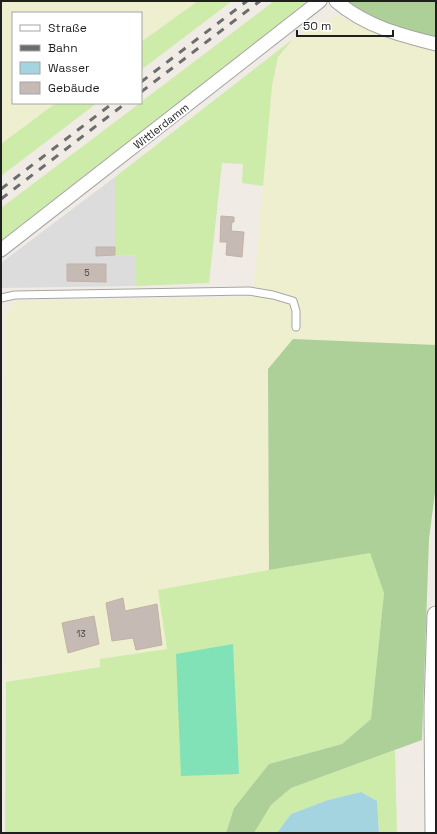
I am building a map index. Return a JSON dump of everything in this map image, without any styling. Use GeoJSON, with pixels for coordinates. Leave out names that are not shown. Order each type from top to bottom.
{"type":"FeatureCollection","features":[{"type":"Feature","properties":{"kind":"street","name":"Wittlerdamm"},"geometry":{"type":"LineString","coordinates":[[1,250],[320,1]]}},
{"type":"Feature","properties":{"kind":"street"},"geometry":{"type":"LineString","coordinates":[[336,1],[344,8],[361,18],[382,28],[401,35],[436,44]]}},
{"type":"Feature","properties":{"kind":"street"},"geometry":{"type":"LineString","coordinates":[[434,833],[433,706],[436,615]]}},
{"type":"Feature","properties":{"kind":"lane"},"geometry":{"type":"LineString","coordinates":[[1,298],[15,295],[249,291],[273,295],[293,301],[296,311],[296,327]]}},
{"type":"Feature","properties":{"kind":"shaded area"},"geometry":{"type":"Polygon","coordinates":[[[115,177],[115,255],[136,256],[136,286],[1,288],[1,263],[115,177]]]}},
{"type":"Feature","properties":{"kind":"green space"},"geometry":{"type":"Polygon","coordinates":[[[1,1],[198,1],[142,41],[142,12],[12,12],[12,104],[55,104],[1,144],[1,1]]]}},
{"type":"Feature","properties":{"kind":"green space"},"geometry":{"type":"Polygon","coordinates":[[[198,1],[232,1],[142,69],[142,41],[198,1]]]}},
{"type":"Feature","properties":{"kind":"green space"},"geometry":{"type":"Polygon","coordinates":[[[274,1],[310,1],[1,241],[1,208],[139,104],[142,104],[142,101],[274,1]]]}},
{"type":"Feature","properties":{"kind":"green space"},"geometry":{"type":"Polygon","coordinates":[[[436,1],[436,38],[409,32],[368,15],[345,2],[436,1]]]}},
{"type":"Feature","properties":{"kind":"green space"},"geometry":{"type":"Polygon","coordinates":[[[337,15],[378,35],[436,52],[436,345],[293,339],[268,369],[269,570],[159,590],[167,649],[101,659],[100,667],[6,682],[3,605],[6,314],[15,301],[256,297],[254,286],[272,86],[278,57],[293,39],[337,15]]]}},
{"type":"Feature","properties":{"kind":"green space"},"geometry":{"type":"Polygon","coordinates":[[[293,39],[278,57],[272,86],[263,186],[242,183],[243,164],[222,163],[209,283],[136,286],[136,256],[115,255],[115,177],[293,39]]]}},
{"type":"Feature","properties":{"kind":"green space"},"geometry":{"type":"Polygon","coordinates":[[[55,104],[96,104],[1,176],[1,144],[55,104]]]}},
{"type":"Feature","properties":{"kind":"green space"},"geometry":{"type":"Polygon","coordinates":[[[293,339],[436,345],[436,485],[429,539],[422,740],[291,788],[271,805],[254,833],[226,833],[234,808],[269,764],[342,744],[371,719],[384,593],[370,553],[269,570],[268,369],[293,339]]]}},
{"type":"Feature","properties":{"kind":"green space"},"geometry":{"type":"Polygon","coordinates":[[[370,553],[384,593],[371,719],[342,744],[269,764],[234,808],[226,833],[5,833],[6,682],[100,667],[100,659],[167,649],[158,590],[370,553]]]}},
{"type":"Feature","properties":{"kind":"green space"},"geometry":{"type":"Polygon","coordinates":[[[233,644],[239,774],[181,776],[176,654],[233,644]]]}},
{"type":"Feature","properties":{"kind":"green space"},"geometry":{"type":"Polygon","coordinates":[[[395,750],[397,833],[379,833],[377,801],[361,792],[328,800],[291,814],[277,833],[254,833],[271,805],[291,788],[395,750]]]}},
{"type":"Feature","properties":{"kind":"water"},"geometry":{"type":"Polygon","coordinates":[[[361,792],[377,801],[379,833],[277,833],[291,814],[328,800],[361,792]]]}},
{"type":"Feature","properties":{"kind":"building"},"geometry":{"type":"Polygon","coordinates":[[[221,216],[234,217],[231,231],[244,232],[242,257],[226,255],[227,242],[220,242],[221,216]]]}},
{"type":"Feature","properties":{"kind":"building"},"geometry":{"type":"Polygon","coordinates":[[[96,247],[115,247],[115,255],[96,256],[96,247]]]}},
{"type":"Feature","properties":{"kind":"building"},"geometry":{"type":"Polygon","coordinates":[[[67,264],[106,264],[106,282],[67,281],[67,264]]]}},
{"type":"Feature","properties":{"kind":"building"},"geometry":{"type":"Polygon","coordinates":[[[123,598],[125,611],[157,604],[162,645],[136,650],[133,638],[112,641],[106,603],[123,598]]]}},
{"type":"Feature","properties":{"kind":"building"},"geometry":{"type":"Polygon","coordinates":[[[94,616],[99,644],[68,653],[62,623],[94,616]]]}},
{"type":"Feature","properties":{"kind":"railway"},"geometry":{"type":"LineString","coordinates":[[142,81],[247,1]]}},
{"type":"Feature","properties":{"kind":"railway"},"geometry":{"type":"LineString","coordinates":[[142,91],[260,1]]}},
{"type":"Feature","properties":{"kind":"railway"},"geometry":{"type":"LineString","coordinates":[[1,189],[112,104]]}},
{"type":"Feature","properties":{"kind":"railway"},"geometry":{"type":"LineString","coordinates":[[1,199],[125,104]]}}]}
